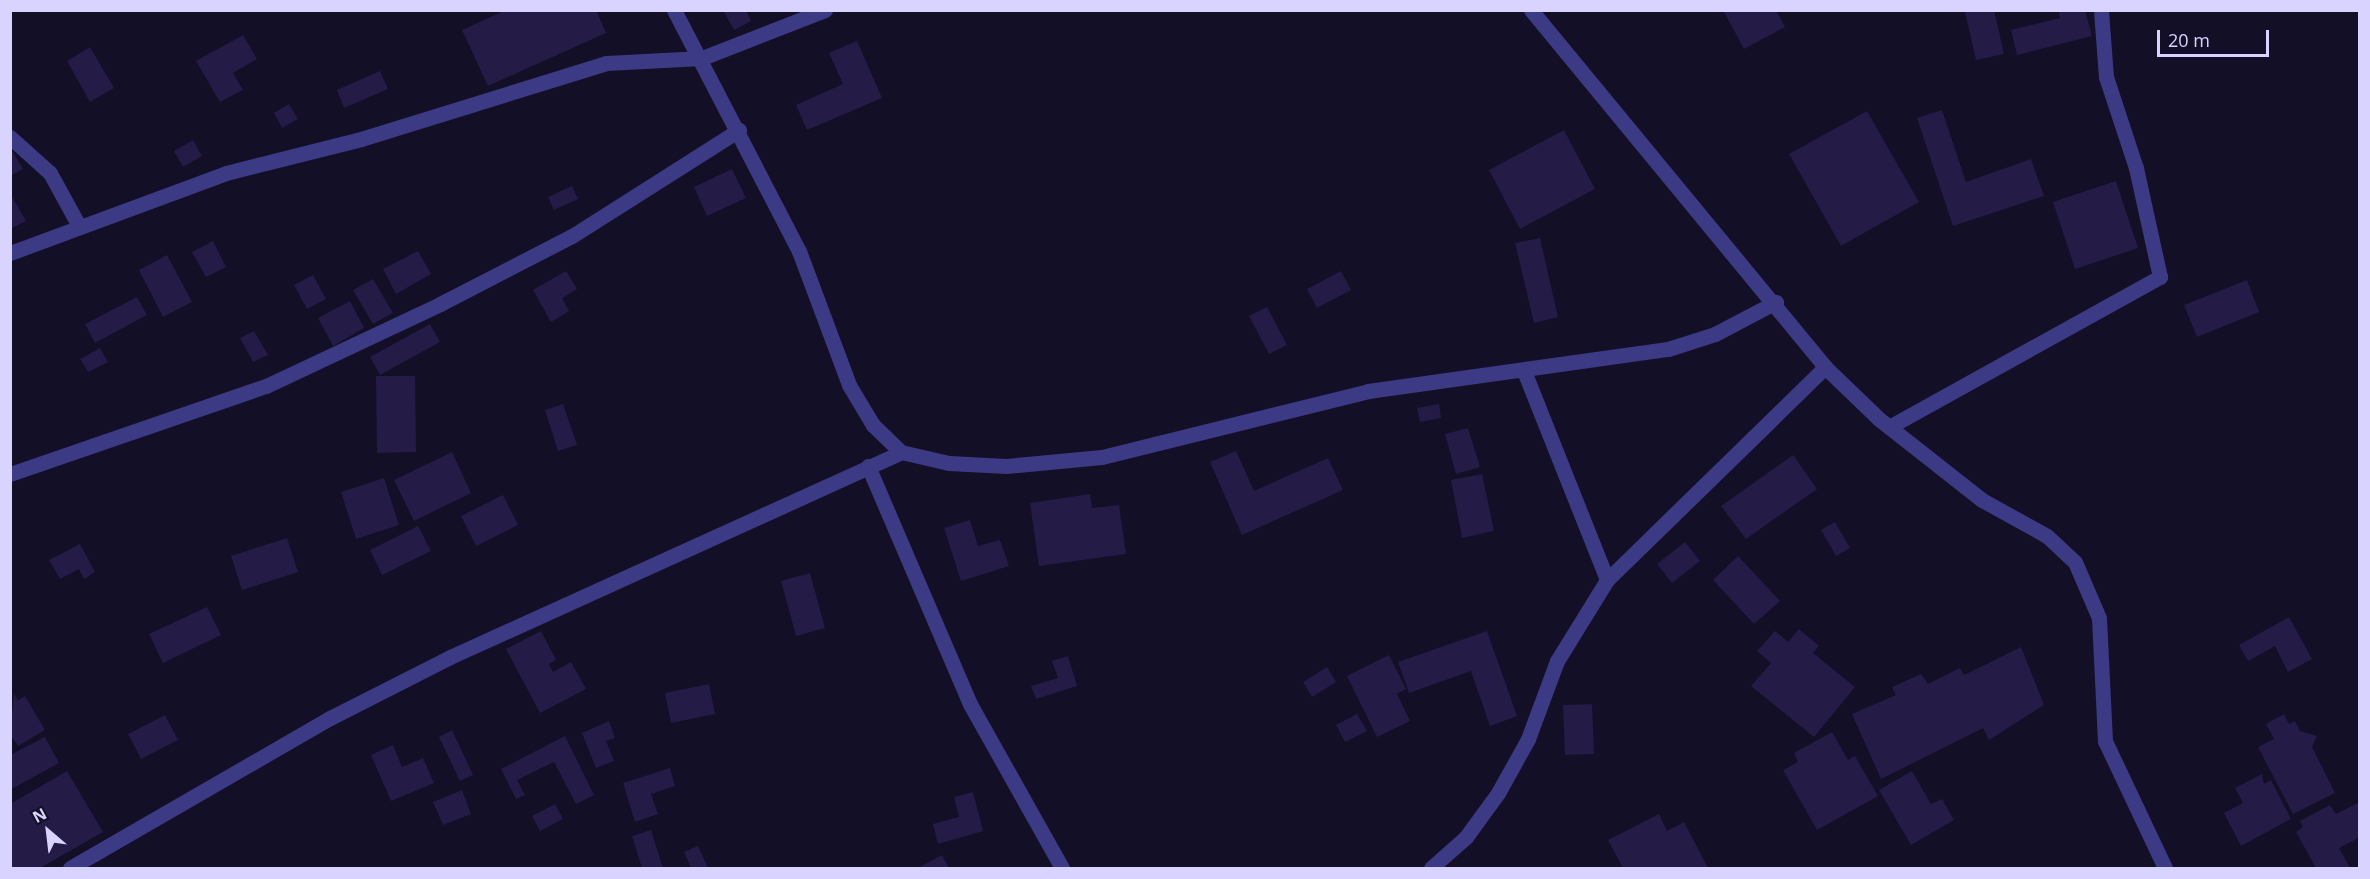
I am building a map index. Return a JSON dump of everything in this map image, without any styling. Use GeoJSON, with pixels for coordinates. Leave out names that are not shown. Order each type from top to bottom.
{"type":"FeatureCollection","features":[{"type":"Feature","properties":{"kind":"street"},"geometry":{"type":"LineString","coordinates":[[674,10],[702,58],[799,251],[849,385],[873,425],[901,452]]}},
{"type":"Feature","properties":{"kind":"street"},"geometry":{"type":"LineString","coordinates":[[10,253],[226,173],[361,139],[573,71],[606,63],[702,58],[825,10]]}},
{"type":"Feature","properties":{"kind":"street"},"geometry":{"type":"LineString","coordinates":[[1531,10],[1776,302],[1825,367],[1889,427],[1982,500],[2047,536],[2085,578],[2099,618],[2105,741],[2165,868]]}},
{"type":"Feature","properties":{"kind":"street"},"geometry":{"type":"LineString","coordinates":[[1889,427],[2160,277],[2136,168],[2106,77],[2101,10]]}},
{"type":"Feature","properties":{"kind":"street"},"geometry":{"type":"LineString","coordinates":[[10,474],[266,386],[420,314],[572,236],[739,130]]}},
{"type":"Feature","properties":{"kind":"street"},"geometry":{"type":"LineString","coordinates":[[10,137],[50,173],[79,226]]}},
{"type":"Feature","properties":{"kind":"street"},"geometry":{"type":"LineString","coordinates":[[70,868],[330,718],[901,452],[1006,466],[1102,457],[1368,392],[1668,349],[1715,334],[1776,302]]}},
{"type":"Feature","properties":{"kind":"street"},"geometry":{"type":"LineString","coordinates":[[1431,868],[1466,837],[1498,793],[1528,739],[1557,661],[1607,580],[1825,367]]}},
{"type":"Feature","properties":{"kind":"street"},"geometry":{"type":"LineString","coordinates":[[1524,371],[1607,580]]}},
{"type":"Feature","properties":{"kind":"street"},"geometry":{"type":"LineString","coordinates":[[868,466],[970,704],[1062,868]]}},
{"type":"Feature","properties":{"kind":"building"},"geometry":{"type":"Polygon","coordinates":[[[506,10],[596,10],[606,33],[488,86],[462,30],[506,10]]]}},
{"type":"Feature","properties":{"kind":"building"},"geometry":{"type":"Polygon","coordinates":[[[723,10],[746,10],[751,21],[734,30],[723,10]]]}},
{"type":"Feature","properties":{"kind":"building"},"geometry":{"type":"Polygon","coordinates":[[[1723,10],[1776,10],[1785,27],[1744,49],[1723,10]]]}},
{"type":"Feature","properties":{"kind":"building"},"geometry":{"type":"Polygon","coordinates":[[[1994,10],[2004,54],[1976,60],[1965,12],[1994,10]]]}},
{"type":"Feature","properties":{"kind":"building"},"geometry":{"type":"Polygon","coordinates":[[[2058,10],[2085,10],[2092,36],[2017,55],[2011,30],[2060,18],[2058,10]]]}},
{"type":"Feature","properties":{"kind":"building"},"geometry":{"type":"Polygon","coordinates":[[[243,35],[257,59],[233,73],[243,90],[220,102],[196,61],[243,35]]]}},
{"type":"Feature","properties":{"kind":"building"},"geometry":{"type":"Polygon","coordinates":[[[857,41],[882,98],[807,130],[796,105],[843,84],[829,53],[857,41]]]}},
{"type":"Feature","properties":{"kind":"building"},"geometry":{"type":"Polygon","coordinates":[[[90,47],[114,88],[90,102],[67,61],[90,47]]]}},
{"type":"Feature","properties":{"kind":"building"},"geometry":{"type":"Polygon","coordinates":[[[380,71],[388,89],[344,108],[337,90],[380,71]]]}},
{"type":"Feature","properties":{"kind":"building"},"geometry":{"type":"Polygon","coordinates":[[[289,104],[298,119],[282,128],[274,113],[289,104]]]}},
{"type":"Feature","properties":{"kind":"building"},"geometry":{"type":"Polygon","coordinates":[[[1942,110],[1966,182],[2031,159],[2044,196],[1953,226],[1917,118],[1942,110]]]}},
{"type":"Feature","properties":{"kind":"building"},"geometry":{"type":"Polygon","coordinates":[[[1867,111],[1919,202],[1841,246],[1789,154],[1867,111]]]}},
{"type":"Feature","properties":{"kind":"building"},"geometry":{"type":"Polygon","coordinates":[[[1564,130],[1595,189],[1520,229],[1489,170],[1564,130]]]}},
{"type":"Feature","properties":{"kind":"building"},"geometry":{"type":"Polygon","coordinates":[[[193,140],[202,156],[183,167],[174,151],[193,140]]]}},
{"type":"Feature","properties":{"kind":"building"},"geometry":{"type":"Polygon","coordinates":[[[10,147],[23,169],[10,176],[10,147]]]}},
{"type":"Feature","properties":{"kind":"building"},"geometry":{"type":"Polygon","coordinates":[[[732,169],[746,198],[707,216],[694,187],[732,169]]]}},
{"type":"Feature","properties":{"kind":"building"},"geometry":{"type":"Polygon","coordinates":[[[2116,181],[2138,248],[2075,269],[2053,202],[2116,181]]]}},
{"type":"Feature","properties":{"kind":"building"},"geometry":{"type":"Polygon","coordinates":[[[572,186],[578,199],[554,210],[548,197],[572,186]]]}},
{"type":"Feature","properties":{"kind":"building"},"geometry":{"type":"Polygon","coordinates":[[[10,193],[26,221],[10,229],[10,193]]]}},
{"type":"Feature","properties":{"kind":"building"},"geometry":{"type":"Polygon","coordinates":[[[1540,238],[1558,317],[1534,323],[1515,243],[1540,238]]]}},
{"type":"Feature","properties":{"kind":"building"},"geometry":{"type":"Polygon","coordinates":[[[213,241],[226,267],[206,277],[192,252],[213,241]]]}},
{"type":"Feature","properties":{"kind":"building"},"geometry":{"type":"Polygon","coordinates":[[[418,251],[431,274],[396,294],[383,269],[418,251]]]}},
{"type":"Feature","properties":{"kind":"building"},"geometry":{"type":"Polygon","coordinates":[[[167,255],[192,302],[163,317],[139,270],[167,255]]]}},
{"type":"Feature","properties":{"kind":"building"},"geometry":{"type":"Polygon","coordinates":[[[566,271],[577,289],[562,298],[569,311],[551,322],[533,290],[566,271]]]}},
{"type":"Feature","properties":{"kind":"building"},"geometry":{"type":"Polygon","coordinates":[[[1341,271],[1351,290],[1317,308],[1307,289],[1341,271]]]}},
{"type":"Feature","properties":{"kind":"building"},"geometry":{"type":"Polygon","coordinates":[[[313,275],[326,299],[307,309],[294,285],[313,275]]]}},
{"type":"Feature","properties":{"kind":"building"},"geometry":{"type":"Polygon","coordinates":[[[373,279],[393,313],[373,324],[353,290],[373,279]]]}},
{"type":"Feature","properties":{"kind":"building"},"geometry":{"type":"Polygon","coordinates":[[[2247,280],[2259,312],[2197,337],[2184,305],[2247,280]]]}},
{"type":"Feature","properties":{"kind":"building"},"geometry":{"type":"Polygon","coordinates":[[[137,297],[147,315],[95,343],[85,324],[137,297]]]}},
{"type":"Feature","properties":{"kind":"building"},"geometry":{"type":"Polygon","coordinates":[[[350,301],[364,328],[333,346],[318,318],[350,301]]]}},
{"type":"Feature","properties":{"kind":"building"},"geometry":{"type":"Polygon","coordinates":[[[1267,307],[1287,345],[1269,354],[1249,316],[1267,307]]]}},
{"type":"Feature","properties":{"kind":"building"},"geometry":{"type":"Polygon","coordinates":[[[430,324],[440,342],[380,375],[370,357],[430,324]]]}},
{"type":"Feature","properties":{"kind":"building"},"geometry":{"type":"Polygon","coordinates":[[[254,331],[268,355],[253,362],[240,338],[254,331]]]}},
{"type":"Feature","properties":{"kind":"building"},"geometry":{"type":"Polygon","coordinates":[[[100,348],[108,362],[88,372],[80,359],[100,348]]]}},
{"type":"Feature","properties":{"kind":"building"},"geometry":{"type":"Polygon","coordinates":[[[376,376],[415,376],[416,452],[377,453],[376,376]]]}},
{"type":"Feature","properties":{"kind":"building"},"geometry":{"type":"Polygon","coordinates":[[[563,404],[577,445],[558,451],[545,410],[563,404]]]}},
{"type":"Feature","properties":{"kind":"building"},"geometry":{"type":"Polygon","coordinates":[[[1439,404],[1441,418],[1420,422],[1417,408],[1439,404]]]}},
{"type":"Feature","properties":{"kind":"building"},"geometry":{"type":"Polygon","coordinates":[[[1468,428],[1480,467],[1456,474],[1445,434],[1468,428]]]}},
{"type":"Feature","properties":{"kind":"building"},"geometry":{"type":"Polygon","coordinates":[[[1236,451],[1254,491],[1328,458],[1343,490],[1242,535],[1210,462],[1236,451]]]}},
{"type":"Feature","properties":{"kind":"building"},"geometry":{"type":"Polygon","coordinates":[[[452,452],[471,493],[414,521],[394,480],[452,452]]]}},
{"type":"Feature","properties":{"kind":"building"},"geometry":{"type":"Polygon","coordinates":[[[1793,455],[1817,489],[1746,539],[1721,506],[1793,455]]]}},
{"type":"Feature","properties":{"kind":"building"},"geometry":{"type":"Polygon","coordinates":[[[1482,474],[1494,531],[1462,538],[1451,480],[1482,474]]]}},
{"type":"Feature","properties":{"kind":"building"},"geometry":{"type":"Polygon","coordinates":[[[384,478],[399,525],[356,539],[341,492],[384,478]]]}},
{"type":"Feature","properties":{"kind":"building"},"geometry":{"type":"Polygon","coordinates":[[[1090,494],[1092,508],[1119,505],[1126,554],[1039,566],[1030,503],[1090,494]]]}},
{"type":"Feature","properties":{"kind":"building"},"geometry":{"type":"Polygon","coordinates":[[[503,495],[518,525],[476,546],[461,516],[503,495]]]}},
{"type":"Feature","properties":{"kind":"building"},"geometry":{"type":"Polygon","coordinates":[[[970,520],[978,546],[1000,540],[1009,566],[961,581],[944,528],[970,520]]]}},
{"type":"Feature","properties":{"kind":"building"},"geometry":{"type":"Polygon","coordinates":[[[1835,522],[1850,548],[1836,556],[1821,530],[1835,522]]]}},
{"type":"Feature","properties":{"kind":"building"},"geometry":{"type":"Polygon","coordinates":[[[418,526],[431,551],[382,575],[370,550],[418,526]]]}},
{"type":"Feature","properties":{"kind":"building"},"geometry":{"type":"Polygon","coordinates":[[[287,538],[298,572],[242,590],[231,556],[287,538]]]}},
{"type":"Feature","properties":{"kind":"building"},"geometry":{"type":"Polygon","coordinates":[[[1685,542],[1700,561],[1672,583],[1657,564],[1685,542]]]}},
{"type":"Feature","properties":{"kind":"building"},"geometry":{"type":"Polygon","coordinates":[[[80,544],[95,572],[84,579],[79,569],[60,579],[49,560],[80,544]]]}},
{"type":"Feature","properties":{"kind":"building"},"geometry":{"type":"Polygon","coordinates":[[[1738,556],[1780,601],[1754,624],[1713,580],[1738,556]]]}},
{"type":"Feature","properties":{"kind":"building"},"geometry":{"type":"Polygon","coordinates":[[[810,573],[825,628],[796,636],[781,581],[810,573]]]}},
{"type":"Feature","properties":{"kind":"building"},"geometry":{"type":"Polygon","coordinates":[[[207,607],[221,635],[163,663],[149,634],[207,607]]]}},
{"type":"Feature","properties":{"kind":"building"},"geometry":{"type":"Polygon","coordinates":[[[2289,617],[2312,659],[2288,672],[2275,646],[2248,661],[2239,645],[2289,617]]]}},
{"type":"Feature","properties":{"kind":"building"},"geometry":{"type":"Polygon","coordinates":[[[1799,629],[1819,646],[1813,653],[1855,687],[1814,737],[1751,686],[1771,663],[1757,651],[1775,631],[1788,642],[1799,629]]]}},
{"type":"Feature","properties":{"kind":"building"},"geometry":{"type":"Polygon","coordinates":[[[541,631],[556,660],[549,664],[553,672],[571,662],[586,689],[540,713],[506,649],[541,631]]]}},
{"type":"Feature","properties":{"kind":"building"},"geometry":{"type":"Polygon","coordinates":[[[1487,631],[1517,716],[1490,726],[1471,671],[1409,693],[1398,662],[1487,631]]]}},
{"type":"Feature","properties":{"kind":"building"},"geometry":{"type":"Polygon","coordinates":[[[2021,647],[2044,705],[1989,740],[1983,728],[1881,779],[1852,714],[1896,695],[1892,687],[1921,674],[1928,684],[1960,668],[1964,675],[2021,647]]]}},
{"type":"Feature","properties":{"kind":"building"},"geometry":{"type":"Polygon","coordinates":[[[1389,655],[1406,689],[1397,694],[1410,721],[1377,737],[1347,676],[1389,655]]]}},
{"type":"Feature","properties":{"kind":"building"},"geometry":{"type":"Polygon","coordinates":[[[1068,656],[1077,686],[1036,699],[1031,686],[1058,678],[1052,661],[1068,656]]]}},
{"type":"Feature","properties":{"kind":"building"},"geometry":{"type":"Polygon","coordinates":[[[1327,667],[1336,682],[1312,697],[1303,682],[1327,667]]]}},
{"type":"Feature","properties":{"kind":"building"},"geometry":{"type":"Polygon","coordinates":[[[709,684],[715,714],[671,723],[665,693],[709,684]]]}},
{"type":"Feature","properties":{"kind":"building"},"geometry":{"type":"Polygon","coordinates":[[[14,694],[18,700],[25,696],[45,730],[18,746],[10,734],[14,694]]]}},
{"type":"Feature","properties":{"kind":"building"},"geometry":{"type":"Polygon","coordinates":[[[1592,704],[1594,754],[1565,755],[1563,705],[1592,704]]]}},
{"type":"Feature","properties":{"kind":"building"},"geometry":{"type":"Polygon","coordinates":[[[1357,714],[1367,731],[1345,742],[1336,725],[1357,714]]]}},
{"type":"Feature","properties":{"kind":"building"},"geometry":{"type":"Polygon","coordinates":[[[2284,714],[2289,724],[2295,721],[2300,731],[2317,736],[2312,747],[2335,793],[2293,814],[2258,747],[2274,739],[2266,724],[2284,714]]]}},
{"type":"Feature","properties":{"kind":"building"},"geometry":{"type":"Polygon","coordinates":[[[165,715],[178,740],[141,759],[128,734],[165,715]]]}},
{"type":"Feature","properties":{"kind":"building"},"geometry":{"type":"Polygon","coordinates":[[[609,721],[615,738],[606,741],[614,761],[596,768],[582,733],[609,721]]]}},
{"type":"Feature","properties":{"kind":"building"},"geometry":{"type":"Polygon","coordinates":[[[452,730],[473,775],[460,781],[439,737],[452,730]]]}},
{"type":"Feature","properties":{"kind":"building"},"geometry":{"type":"Polygon","coordinates":[[[1832,732],[1848,760],[1855,756],[1878,796],[1817,830],[1783,770],[1798,762],[1794,753],[1832,732]]]}},
{"type":"Feature","properties":{"kind":"building"},"geometry":{"type":"Polygon","coordinates":[[[565,736],[594,795],[576,804],[554,762],[517,780],[525,795],[516,799],[501,769],[565,736]]]}},
{"type":"Feature","properties":{"kind":"building"},"geometry":{"type":"Polygon","coordinates":[[[45,737],[59,763],[10,790],[10,755],[45,737]]]}},
{"type":"Feature","properties":{"kind":"building"},"geometry":{"type":"Polygon","coordinates":[[[393,745],[402,767],[423,758],[434,783],[391,801],[371,755],[393,745]]]}},
{"type":"Feature","properties":{"kind":"building"},"geometry":{"type":"Polygon","coordinates":[[[670,768],[675,786],[651,794],[658,814],[635,822],[623,783],[670,768]]]}},
{"type":"Feature","properties":{"kind":"building"},"geometry":{"type":"Polygon","coordinates":[[[67,771],[103,832],[40,868],[10,868],[10,804],[67,771]]]}},
{"type":"Feature","properties":{"kind":"building"},"geometry":{"type":"Polygon","coordinates":[[[1912,771],[1931,804],[1942,799],[1954,820],[1911,845],[1879,790],[1912,771]]]}},
{"type":"Feature","properties":{"kind":"building"},"geometry":{"type":"Polygon","coordinates":[[[2262,774],[2264,784],[2271,780],[2291,819],[2241,846],[2224,813],[2243,803],[2235,788],[2262,774]]]}},
{"type":"Feature","properties":{"kind":"building"},"geometry":{"type":"Polygon","coordinates":[[[462,790],[471,814],[443,825],[433,802],[462,790]]]}},
{"type":"Feature","properties":{"kind":"building"},"geometry":{"type":"Polygon","coordinates":[[[973,792],[983,831],[938,844],[933,824],[959,817],[954,797],[973,792]]]}},
{"type":"Feature","properties":{"kind":"building"},"geometry":{"type":"Polygon","coordinates":[[[2360,802],[2360,837],[2339,848],[2350,868],[2316,868],[2296,832],[2303,827],[2300,821],[2330,805],[2336,814],[2360,802]]]}},
{"type":"Feature","properties":{"kind":"building"},"geometry":{"type":"Polygon","coordinates":[[[555,804],[563,819],[540,831],[532,816],[555,804]]]}},
{"type":"Feature","properties":{"kind":"building"},"geometry":{"type":"Polygon","coordinates":[[[1659,814],[1667,831],[1684,822],[1708,868],[1623,868],[1608,840],[1659,814]]]}},
{"type":"Feature","properties":{"kind":"building"},"geometry":{"type":"Polygon","coordinates":[[[651,830],[663,868],[642,868],[632,836],[651,830]]]}},
{"type":"Feature","properties":{"kind":"building"},"geometry":{"type":"Polygon","coordinates":[[[698,846],[708,868],[691,868],[684,852],[698,846]]]}},
{"type":"Feature","properties":{"kind":"building"},"geometry":{"type":"Polygon","coordinates":[[[942,855],[949,868],[918,868],[942,855]]]}}]}
